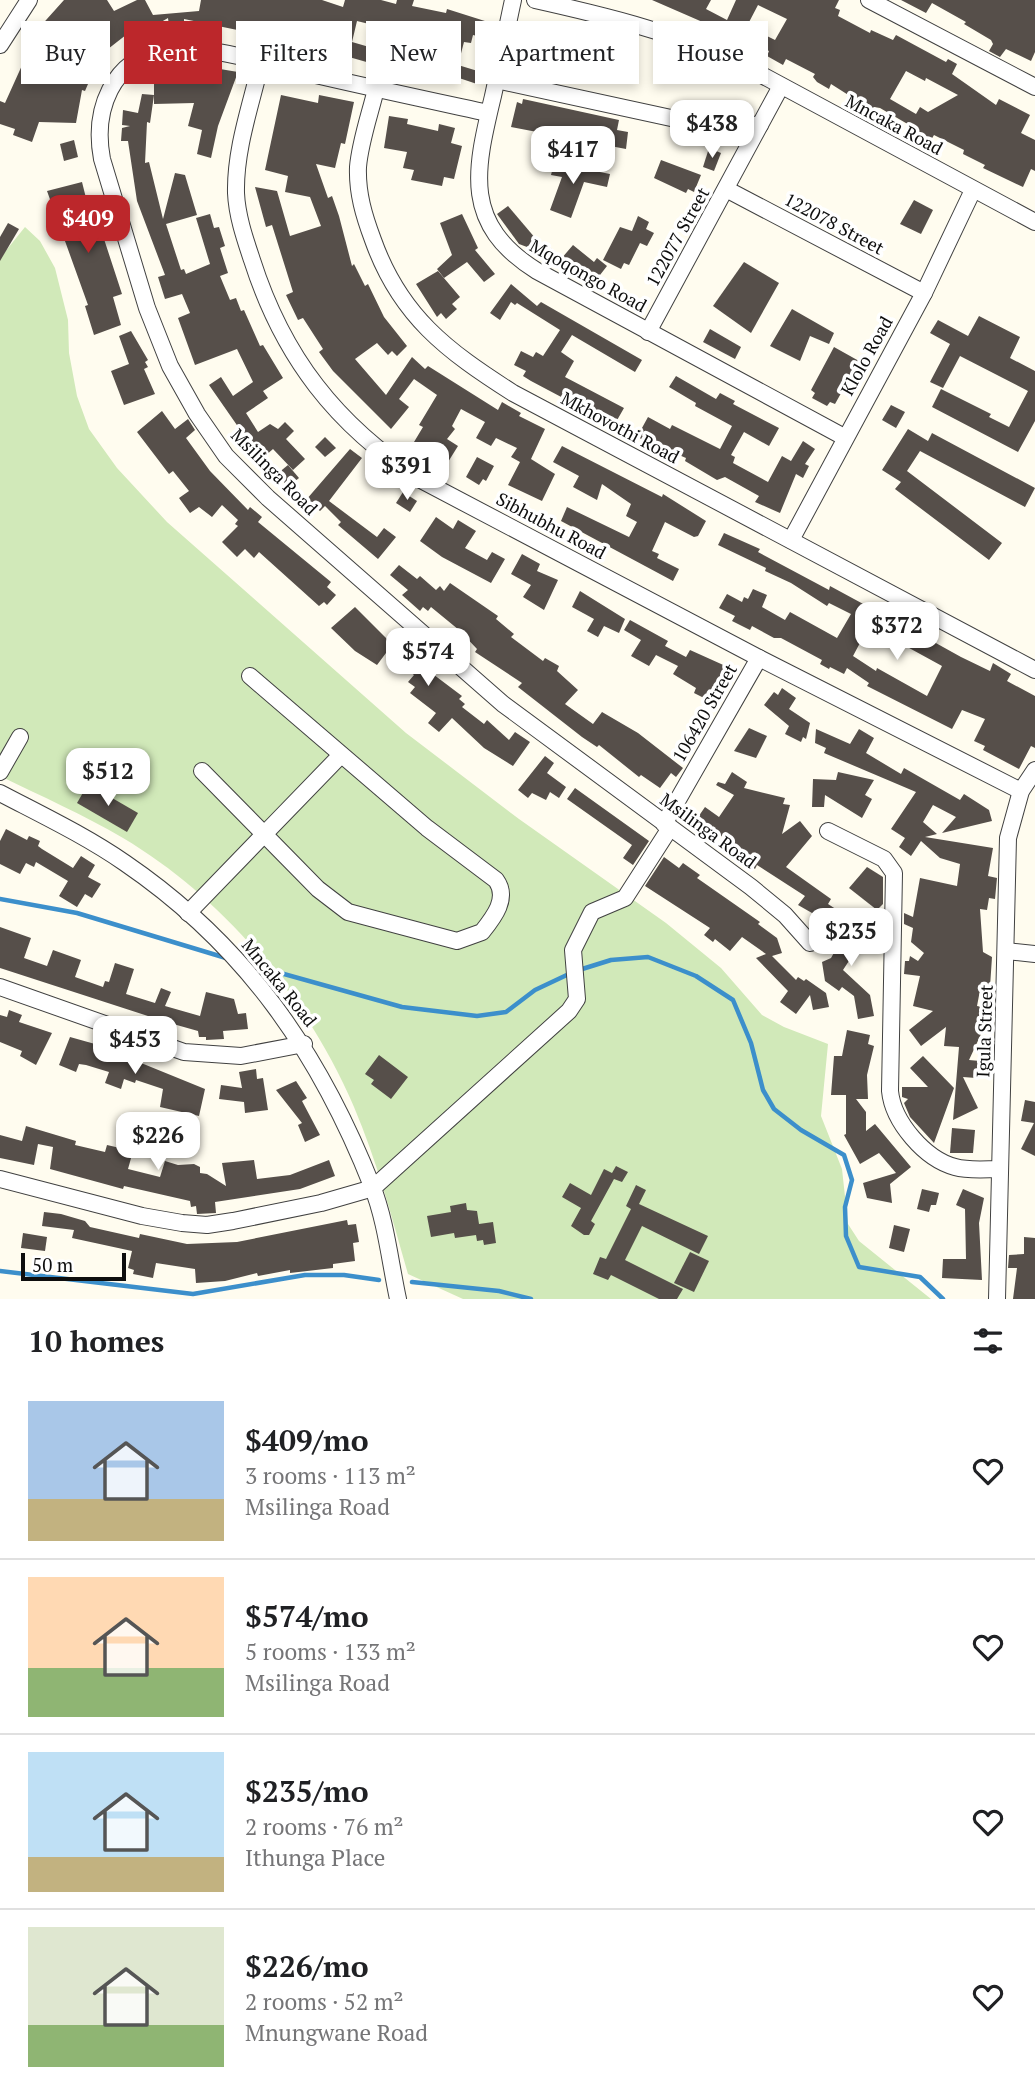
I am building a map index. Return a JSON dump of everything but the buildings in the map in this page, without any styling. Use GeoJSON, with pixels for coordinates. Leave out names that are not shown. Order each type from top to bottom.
{"type":"FeatureCollection","features":[{"type":"Feature","properties":{"kind":"street"},"geometry":{"type":"LineString","coordinates":[[0,45],[29,0]]}},
{"type":"Feature","properties":{"kind":"street","name":"Mqoqongo Road"},"geometry":{"type":"LineString","coordinates":[[509,21],[513,0]]}},
{"type":"Feature","properties":{"kind":"street","name":"Mncaka Road"},"geometry":{"type":"LineString","coordinates":[[535,0],[605,8],[687,39],[732,59],[1035,222]]}},
{"type":"Feature","properties":{"kind":"street"},"geometry":{"type":"LineString","coordinates":[[869,0],[1035,87]]}},
{"type":"Feature","properties":{"kind":"street","name":"Msilinga Road"},"geometry":{"type":"LineString","coordinates":[[236,57],[192,49],[152,53],[119,75],[101,110],[98,136],[102,159],[147,308],[170,366],[197,414],[226,456],[268,498],[503,704],[785,915],[810,943]]}},
{"type":"Feature","properties":{"kind":"street","name":"Msilinga Road"},"geometry":{"type":"LineString","coordinates":[[352,83],[488,113]]}},
{"type":"Feature","properties":{"kind":"street","name":"Sibhubhu Road"},"geometry":{"type":"LineString","coordinates":[[256,84],[238,157],[236,194],[241,226],[261,290],[290,348],[311,382],[344,420],[381,454],[421,480],[759,658],[1021,791]]}},
{"type":"Feature","properties":{"kind":"street","name":"Mqoqongo Road"},"geometry":{"type":"LineString","coordinates":[[495,84],[477,184],[480,204],[498,239],[515,257],[844,437]]}},
{"type":"Feature","properties":{"kind":"street"},"geometry":{"type":"LineString","coordinates":[[514,84],[694,123],[760,125]]}},
{"type":"Feature","properties":{"kind":"street","name":"122077 Street"},"geometry":{"type":"LineString","coordinates":[[648,332],[780,86]]}},
{"type":"Feature","properties":{"kind":"street","name":"Mkhovothi Road"},"geometry":{"type":"LineString","coordinates":[[376,89],[358,164],[358,190],[382,267],[406,307],[430,335],[466,363],[513,393],[1035,670]]}},
{"type":"Feature","properties":{"kind":"street","name":"122078 Street"},"geometry":{"type":"LineString","coordinates":[[726,189],[924,293]]}},
{"type":"Feature","properties":{"kind":"street","name":"Klolo Road"},"geometry":{"type":"LineString","coordinates":[[791,540],[844,437],[924,293],[973,190]]}},
{"type":"Feature","properties":{"kind":"street","name":"106420 Street"},"geometry":{"type":"LineString","coordinates":[[373,1188],[569,1011],[578,999],[573,950],[592,912],[625,898],[759,658]]}},
{"type":"Feature","properties":{"kind":"street"},"geometry":{"type":"LineString","coordinates":[[202,771],[318,889],[348,912],[457,941],[475,937],[482,932],[502,901],[502,892],[496,880],[340,756],[250,676]]}},
{"type":"Feature","properties":{"kind":"street"},"geometry":{"type":"LineString","coordinates":[[0,772],[20,737]]}},
{"type":"Feature","properties":{"kind":"street"},"geometry":{"type":"LineString","coordinates":[[188,912],[340,756]]}},
{"type":"Feature","properties":{"kind":"street","name":"Igula Street"},"geometry":{"type":"LineString","coordinates":[[997,1299],[1008,838],[1021,791],[1035,770]]}},
{"type":"Feature","properties":{"kind":"street","name":"Mncaka Road"},"geometry":{"type":"LineString","coordinates":[[0,793],[124,863],[188,912],[263,989],[304,1044],[373,1188],[398,1299]]}},
{"type":"Feature","properties":{"kind":"street"},"geometry":{"type":"LineString","coordinates":[[828,831],[884,859],[894,873],[890,1091],[895,1112],[917,1141],[941,1163],[959,1168],[1000,1169]]}},
{"type":"Feature","properties":{"kind":"street"},"geometry":{"type":"LineString","coordinates":[[1006,951],[1035,954]]}},
{"type":"Feature","properties":{"kind":"street"},"geometry":{"type":"LineString","coordinates":[[0,987],[184,1052],[212,1057],[241,1056],[304,1044]]}},
{"type":"Feature","properties":{"kind":"street"},"geometry":{"type":"LineString","coordinates":[[0,1179],[142,1216],[207,1225],[268,1216],[373,1188]]}},
{"type":"Feature","properties":{"kind":"green space"},"geometry":{"type":"Polygon","coordinates":[[[25,227],[40,241],[55,268],[68,320],[69,353],[77,396],[89,429],[117,468],[167,522],[406,733],[519,819],[666,923],[721,968],[762,1015],[784,1027],[828,1044],[821,1116],[842,1169],[848,1224],[859,1241],[931,1299],[463,1299],[408,1274],[377,1169],[354,1107],[313,1028],[259,954],[195,890],[160,862],[123,838],[0,776],[0,258],[25,227]]]}},
{"type":"Feature","properties":{"kind":"waterway"},"geometry":{"type":"LineString","coordinates":[[0,899],[77,913],[226,958]]}},
{"type":"Feature","properties":{"kind":"waterway"},"geometry":{"type":"LineString","coordinates":[[579,970],[611,960],[648,957],[696,976],[733,1000],[751,1043],[763,1090],[774,1109],[801,1130],[844,1155],[852,1180],[845,1207],[846,1236],[859,1267],[920,1277],[943,1299]]}},
{"type":"Feature","properties":{"kind":"waterway"},"geometry":{"type":"LineString","coordinates":[[248,964],[402,1007],[477,1016],[506,1012],[535,990],[571,973]]}},
{"type":"Feature","properties":{"kind":"waterway"},"geometry":{"type":"LineString","coordinates":[[0,1271],[193,1294],[305,1275],[344,1275],[379,1280]]}},
{"type":"Feature","properties":{"kind":"waterway"},"geometry":{"type":"LineString","coordinates":[[412,1282],[499,1291],[531,1299]]}}]}
